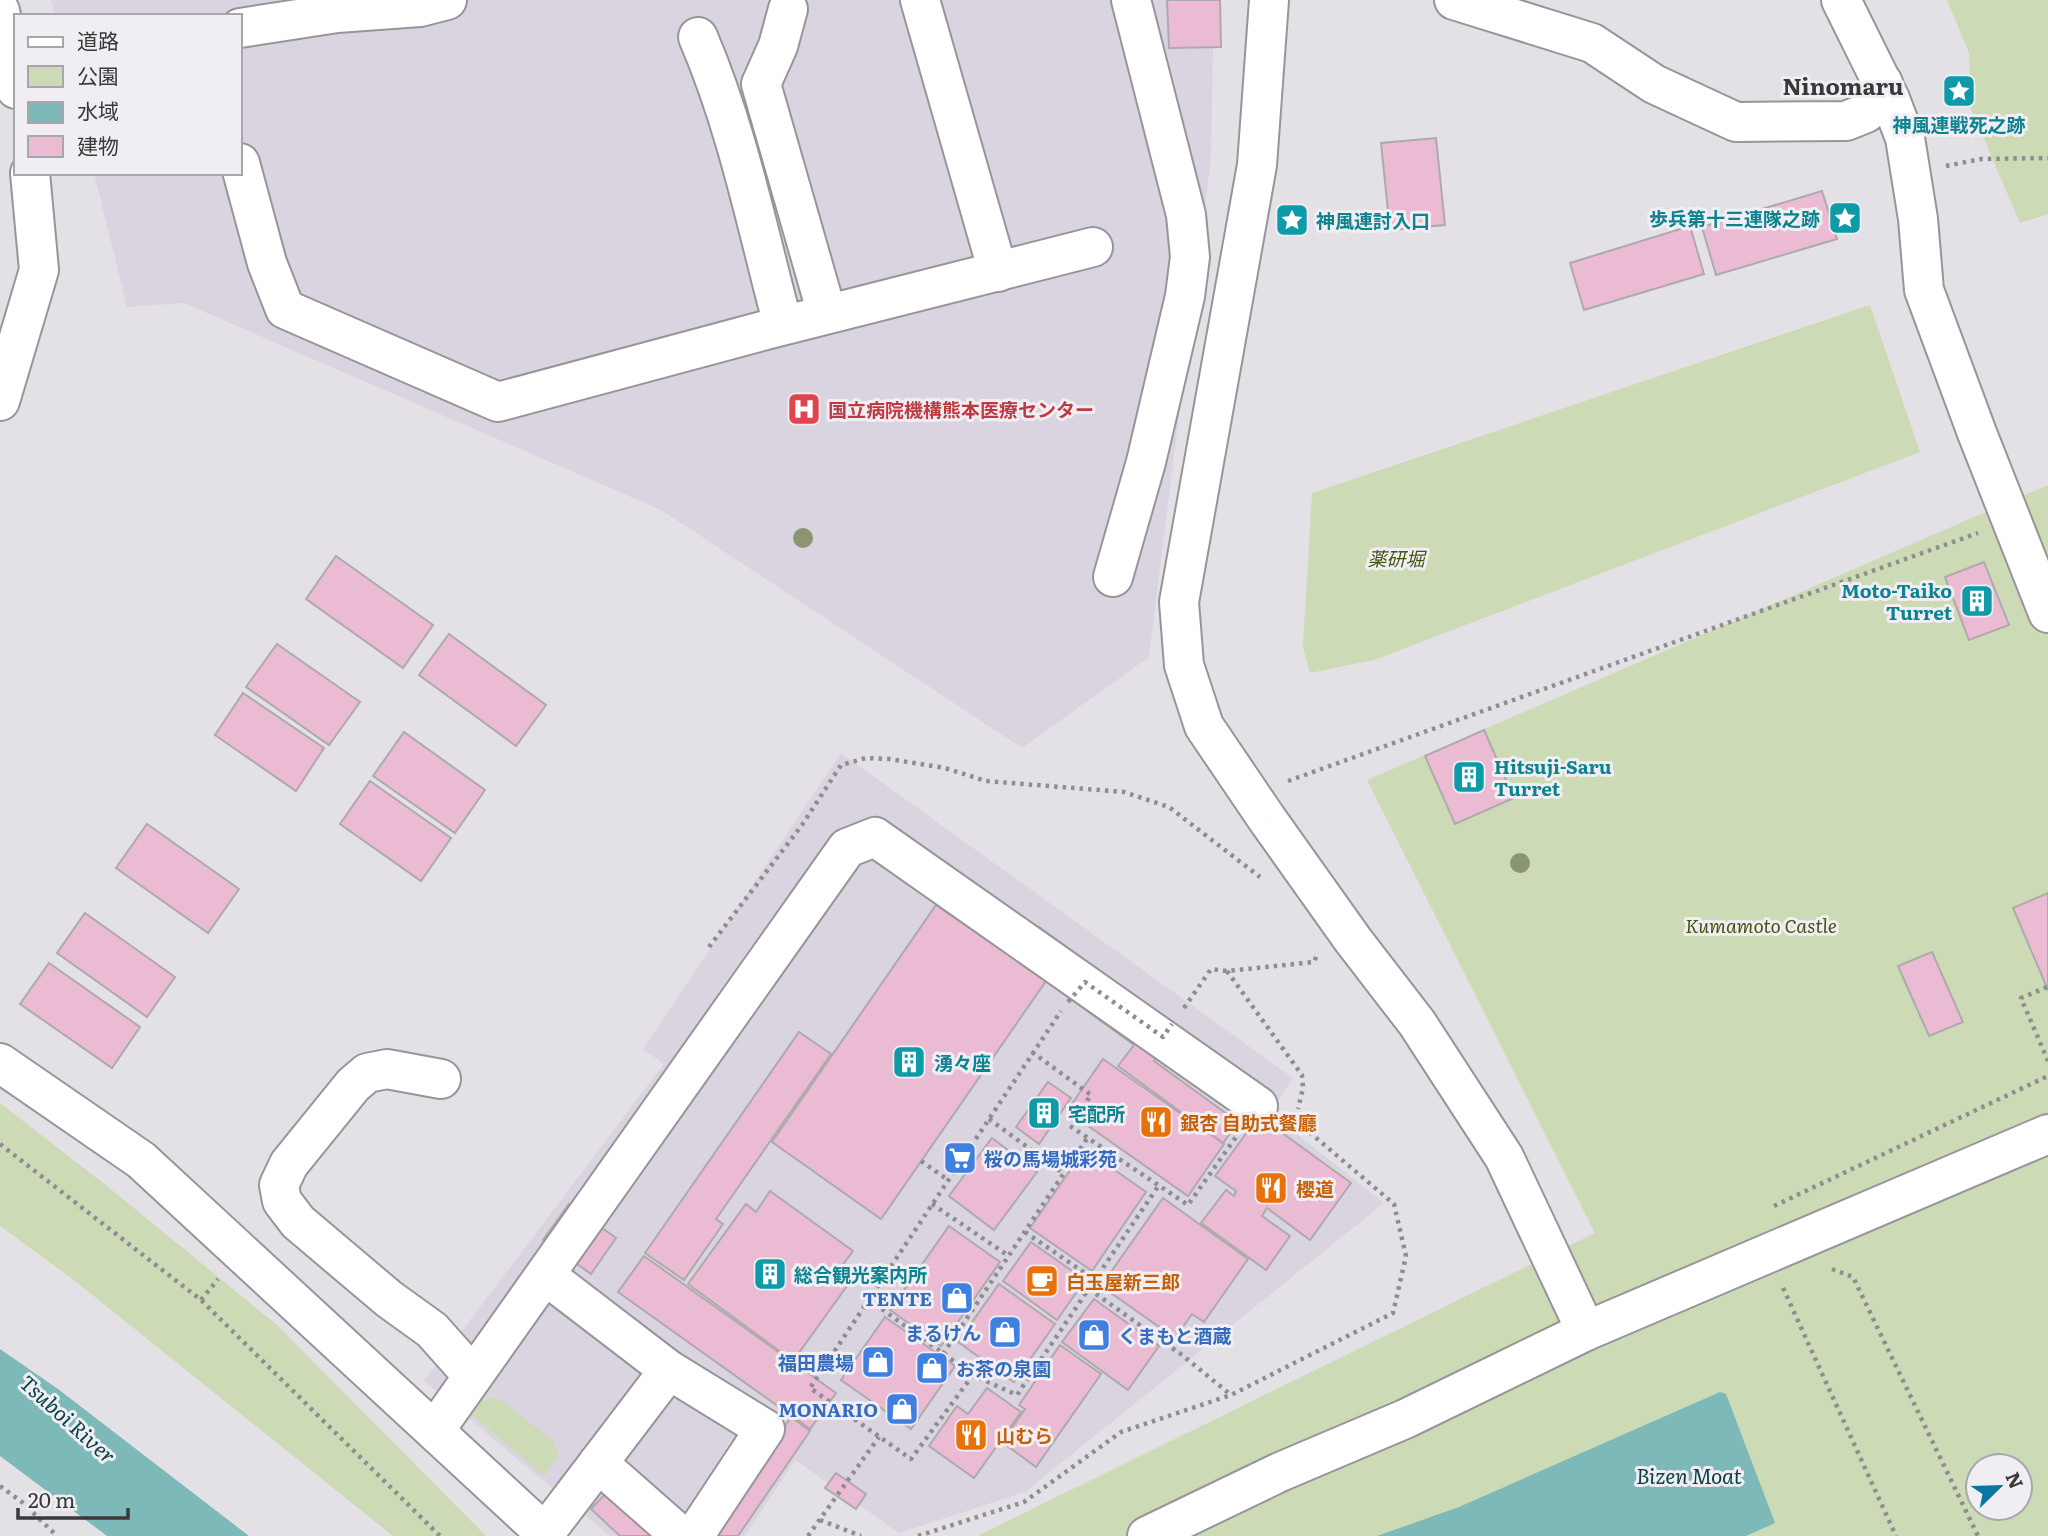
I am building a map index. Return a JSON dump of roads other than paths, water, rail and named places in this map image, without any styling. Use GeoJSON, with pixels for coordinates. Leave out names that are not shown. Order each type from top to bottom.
{"type":"FeatureCollection","features":[{"type":"Feature","properties":{"kind":"street"},"geometry":{"type":"LineString","coordinates":[[242,28],[337,12],[420,7],[447,0]]}},
{"type":"Feature","properties":{"kind":"street"},"geometry":{"type":"LineString","coordinates":[[920,0],[998,272]]}},
{"type":"Feature","properties":{"kind":"street"},"geometry":{"type":"LineString","coordinates":[[1113,577],[1146,462],[1185,296],[1190,257],[1186,215],[1131,0]]}},
{"type":"Feature","properties":{"kind":"street"},"geometry":{"type":"LineString","coordinates":[[1269,0],[1258,164],[1179,602],[1184,665],[1205,726],[1378,975],[1418,1023],[1504,1157],[1586,1331]]}},
{"type":"Feature","properties":{"kind":"street"},"geometry":{"type":"LineString","coordinates":[[1454,0],[1592,43],[1654,84],[1736,122],[1846,121],[1866,113],[1882,83]]}},
{"type":"Feature","properties":{"kind":"street"},"geometry":{"type":"LineString","coordinates":[[1842,0],[1905,138],[1918,219],[1924,290],[2048,613]]}},
{"type":"Feature","properties":{"kind":"street"},"geometry":{"type":"LineString","coordinates":[[788,9],[778,46],[761,84],[752,125],[766,173],[772,215],[795,322]]}},
{"type":"Feature","properties":{"kind":"street"},"geometry":{"type":"LineString","coordinates":[[0,11],[14,79]]}},
{"type":"Feature","properties":{"kind":"street"},"geometry":{"type":"LineString","coordinates":[[701,43],[700,89],[795,322]]}},
{"type":"Feature","properties":{"kind":"street"},"geometry":{"type":"LineString","coordinates":[[242,170],[267,263],[285,309],[498,402],[795,322],[1093,247]]}},
{"type":"Feature","properties":{"kind":"street"},"geometry":{"type":"LineString","coordinates":[[0,401],[39,270],[30,175]]}},
{"type":"Feature","properties":{"kind":"street"},"geometry":{"type":"LineString","coordinates":[[435,1430],[847,848],[875,837],[1258,1106]]}},
{"type":"Feature","properties":{"kind":"street"},"geometry":{"type":"LineString","coordinates":[[0,1063],[141,1160],[546,1534],[668,1370]]}},
{"type":"Feature","properties":{"kind":"street"},"geometry":{"type":"LineString","coordinates":[[441,1079],[387,1069],[367,1073],[353,1085],[289,1164],[279,1185],[282,1202],[298,1222],[389,1299],[432,1330],[473,1376]]}},
{"type":"Feature","properties":{"kind":"street"},"geometry":{"type":"LineString","coordinates":[[1147,1536],[1280,1472],[1405,1419],[1586,1331],[2048,1133]]}},
{"type":"Feature","properties":{"kind":"street"},"geometry":{"type":"LineString","coordinates":[[545,1275],[668,1370],[765,1429],[694,1536]]}},
{"type":"Feature","properties":{"kind":"street"},"geometry":{"type":"LineString","coordinates":[[598,1462],[681,1536]]}},
{"type":"Feature","properties":{"kind":"water","name":"Tsuboi River"},"geometry":{"type":"Polygon","coordinates":[[[0,1349],[58,1389],[249,1536],[107,1536],[0,1456],[0,1349]]]}},
{"type":"Feature","properties":{"kind":"water","name":"Bizen Moat"},"geometry":{"type":"Polygon","coordinates":[[[1720,1392],[1726,1394],[1775,1523],[1746,1536],[1377,1536],[1459,1507],[1720,1392]]]}},
{"type":"Feature","properties":{"kind":"place","name":"神風連戦死之跡"},"geometry":{"type":"Point","coordinates":[1959,91]}},
{"type":"Feature","properties":{"kind":"place","name":"歩兵第十三連隊之跡"},"geometry":{"type":"Point","coordinates":[1845,218]}},
{"type":"Feature","properties":{"kind":"place","name":"神風連討入口"},"geometry":{"type":"Point","coordinates":[1292,220]}},
{"type":"Feature","properties":{"kind":"place","name":"国立病院機構熊本医療センター"},"geometry":{"type":"Point","coordinates":[804,409]}},
{"type":"Feature","properties":{"kind":"place","name":"Moto-Taiko Turret"},"geometry":{"type":"Point","coordinates":[1977,601]}},
{"type":"Feature","properties":{"kind":"place","name":"Hitsuji-Saru Turret"},"geometry":{"type":"Point","coordinates":[1469,777]}},
{"type":"Feature","properties":{"kind":"place","name":"湧々座"},"geometry":{"type":"Point","coordinates":[909,1062]}},
{"type":"Feature","properties":{"kind":"place","name":"宅配所"},"geometry":{"type":"Point","coordinates":[1044,1113]}},
{"type":"Feature","properties":{"kind":"place","name":"銀杏 自助式餐廳"},"geometry":{"type":"Point","coordinates":[1156,1122]}},
{"type":"Feature","properties":{"kind":"place","name":"桜の馬場城彩苑"},"geometry":{"type":"Point","coordinates":[960,1158]}},
{"type":"Feature","properties":{"kind":"place","name":"櫻道"},"geometry":{"type":"Point","coordinates":[1271,1188]}},
{"type":"Feature","properties":{"kind":"place","name":"総合観光案内所"},"geometry":{"type":"Point","coordinates":[770,1274]}},
{"type":"Feature","properties":{"kind":"place","name":"白玉屋新三郎"},"geometry":{"type":"Point","coordinates":[1042,1281]}},
{"type":"Feature","properties":{"kind":"place","name":"TENTE"},"geometry":{"type":"Point","coordinates":[957,1298]}},
{"type":"Feature","properties":{"kind":"place","name":"まるけん"},"geometry":{"type":"Point","coordinates":[1005,1332]}},
{"type":"Feature","properties":{"kind":"place","name":"くまもと酒蔵"},"geometry":{"type":"Point","coordinates":[1094,1335]}},
{"type":"Feature","properties":{"kind":"place","name":"福田農場"},"geometry":{"type":"Point","coordinates":[878,1362]}},
{"type":"Feature","properties":{"kind":"place","name":"お茶の泉園"},"geometry":{"type":"Point","coordinates":[932,1368]}},
{"type":"Feature","properties":{"kind":"place","name":"MONARIO"},"geometry":{"type":"Point","coordinates":[902,1409]}},
{"type":"Feature","properties":{"kind":"place","name":"山むら"},"geometry":{"type":"Point","coordinates":[971,1435]}},
{"type":"Feature","properties":{"kind":"district","name":"Ninomaru"},"geometry":{"type":"Point","coordinates":[1843,85]}},
{"type":"Feature","properties":{"kind":"park label","name":"薬研堀"},"geometry":{"type":"Point","coordinates":[1396,558]}},
{"type":"Feature","properties":{"kind":"park label","name":"Kumamoto Castle"},"geometry":{"type":"Point","coordinates":[1761,925]}}]}
